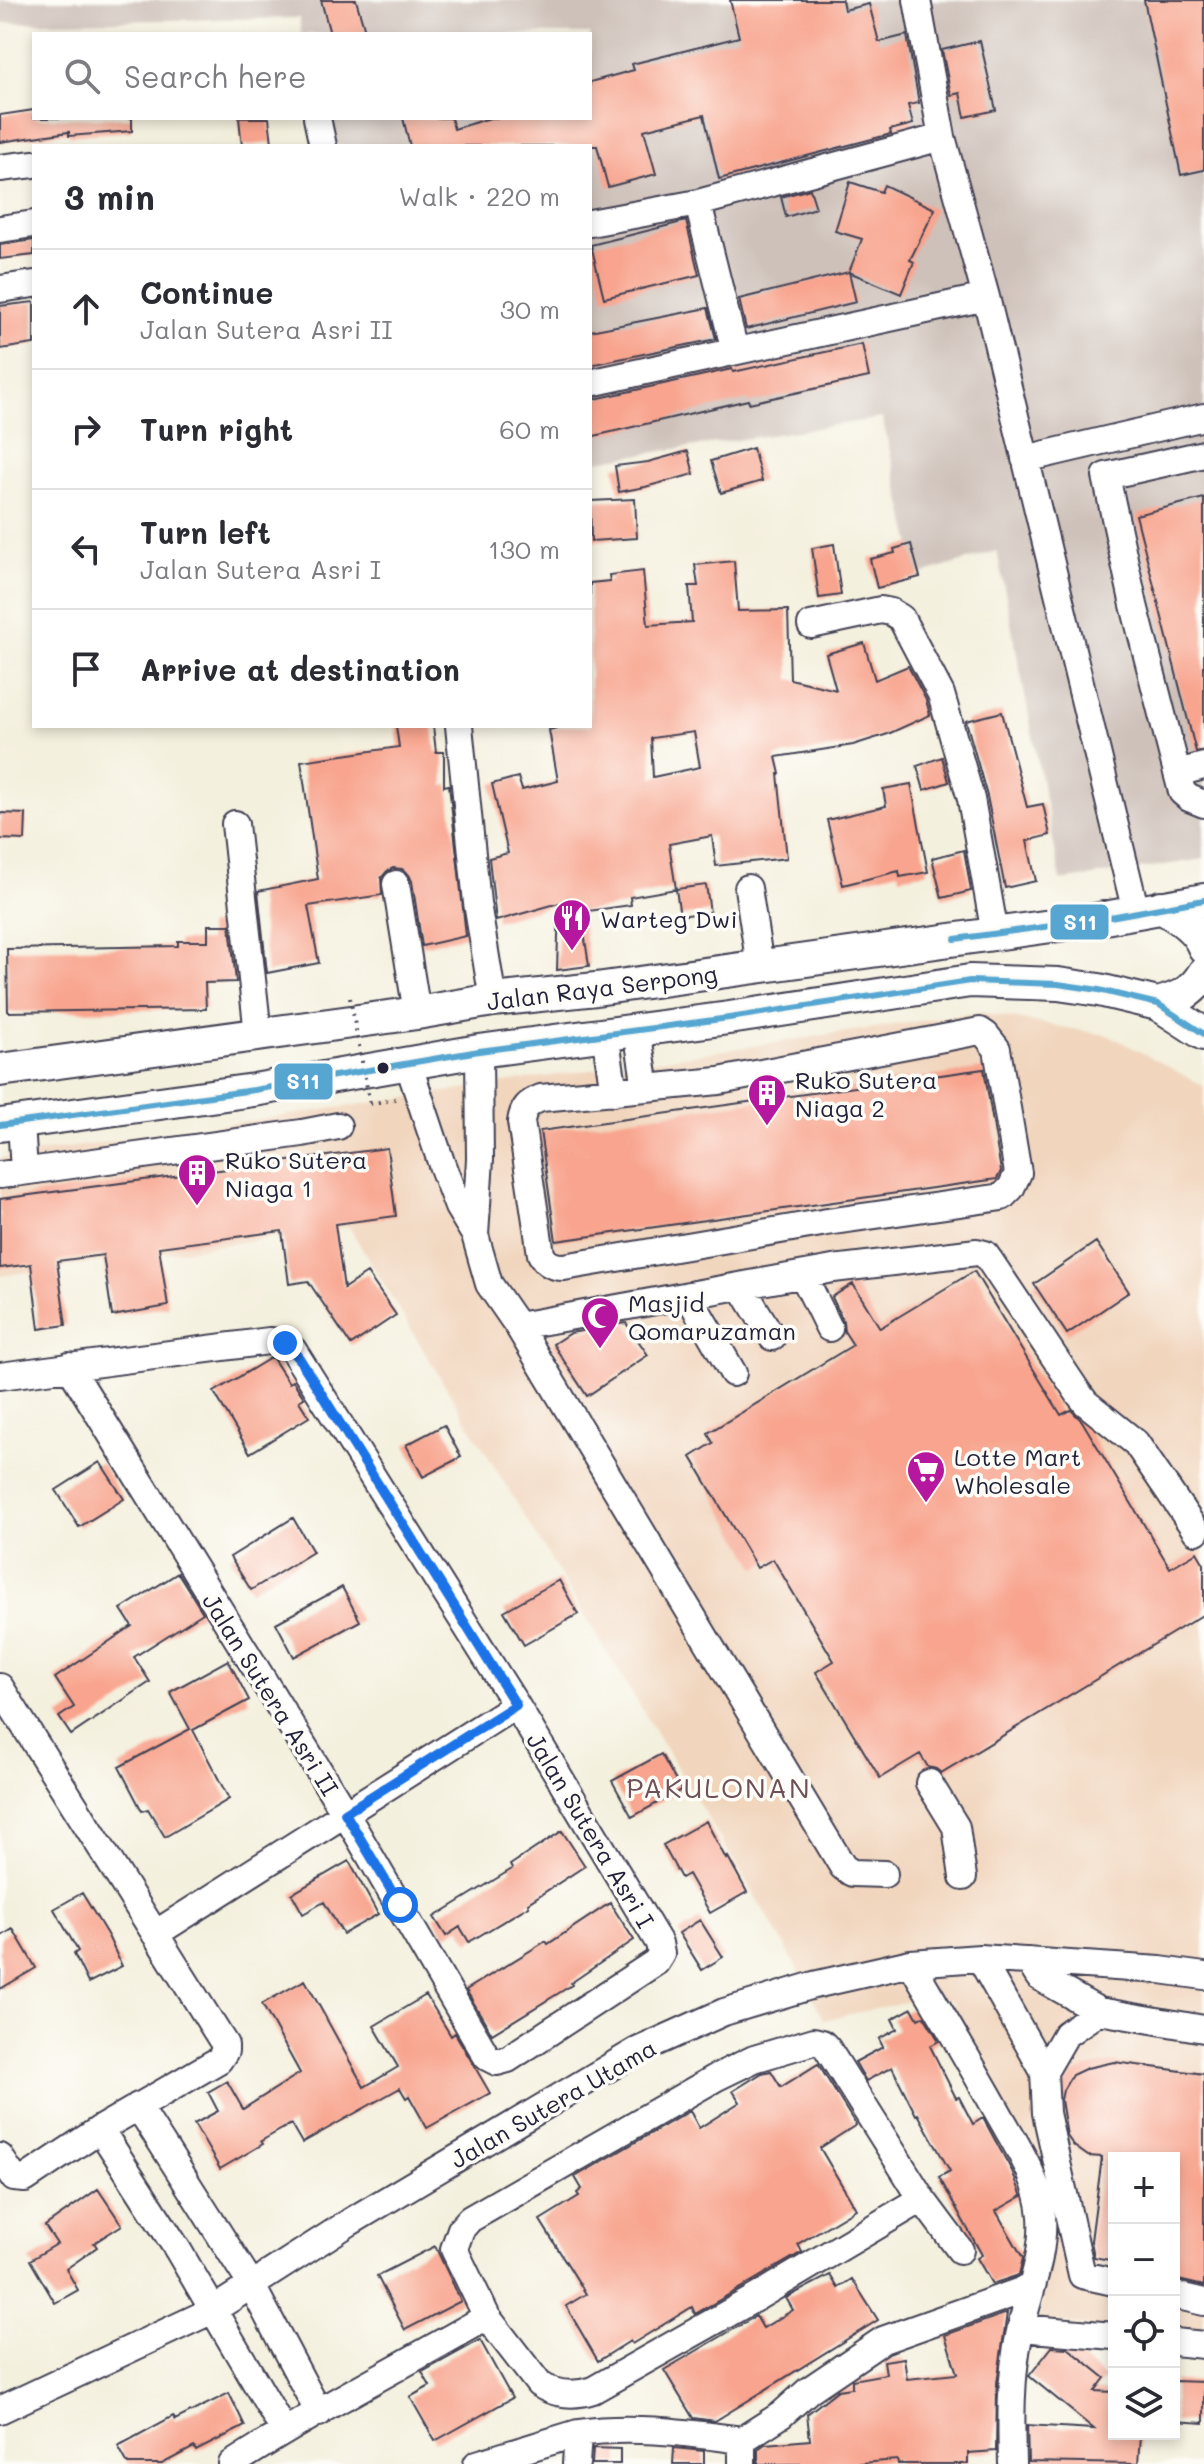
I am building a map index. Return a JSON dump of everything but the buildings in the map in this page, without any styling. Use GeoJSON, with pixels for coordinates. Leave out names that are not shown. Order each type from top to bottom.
{"type":"FeatureCollection","features":[{"type":"Feature","properties":{"kind":"main road","name":"Jalan Raya Serpong"},"geometry":{"type":"LineString","coordinates":[[0,1070],[493,1000],[596,989],[995,934],[1204,900]]}},
{"type":"Feature","properties":{"kind":"main road"},"geometry":{"type":"LineString","coordinates":[[1148,910],[1190,927],[1204,947]]}},
{"type":"Feature","properties":{"kind":"main road"},"geometry":{"type":"LineString","coordinates":[[1158,1004],[1181,997],[1196,987],[1204,973]]}},
{"type":"Feature","properties":{"kind":"main road","name":"Jalan Raya Serpong"},"geometry":{"type":"LineString","coordinates":[[11,1124],[254,1090],[479,1051],[729,1018],[970,981],[1058,984],[1099,990],[1158,1004],[1204,1034]]}},
{"type":"Feature","properties":{"kind":"street"},"geometry":{"type":"LineString","coordinates":[[917,0],[942,137],[986,297],[1025,459],[1148,910]]}},
{"type":"Feature","properties":{"kind":"street"},"geometry":{"type":"LineString","coordinates":[[317,120],[323,144]]}},
{"type":"Feature","properties":{"kind":"street"},"geometry":{"type":"LineString","coordinates":[[592,223],[698,203],[942,137]]}},
{"type":"Feature","properties":{"kind":"street"},"geometry":{"type":"LineString","coordinates":[[0,168],[32,164]]}},
{"type":"Feature","properties":{"kind":"street"},"geometry":{"type":"LineString","coordinates":[[698,203],[735,351]]}},
{"type":"Feature","properties":{"kind":"street"},"geometry":{"type":"LineString","coordinates":[[0,229],[32,224]]}},
{"type":"Feature","properties":{"kind":"street"},"geometry":{"type":"LineString","coordinates":[[0,289],[32,284]]}},
{"type":"Feature","properties":{"kind":"street"},"geometry":{"type":"LineString","coordinates":[[592,383],[986,297]]}},
{"type":"Feature","properties":{"kind":"street"},"geometry":{"type":"LineString","coordinates":[[1025,459],[1204,417]]}},
{"type":"Feature","properties":{"kind":"street"},"geometry":{"type":"LineString","coordinates":[[1204,454],[1106,476],[1134,605],[1182,792],[1204,804]]}},
{"type":"Feature","properties":{"kind":"street"},"geometry":{"type":"LineString","coordinates":[[811,625],[881,610],[901,618],[941,694],[971,799],[995,934]]}},
{"type":"Feature","properties":{"kind":"street"},"geometry":{"type":"LineString","coordinates":[[459,728],[477,903],[493,1000]]}},
{"type":"Feature","properties":{"kind":"street"},"geometry":{"type":"LineString","coordinates":[[1177,773],[1204,766]]}},
{"type":"Feature","properties":{"kind":"street"},"geometry":{"type":"LineString","coordinates":[[235,824],[258,1034]]}},
{"type":"Feature","properties":{"kind":"street"},"geometry":{"type":"LineString","coordinates":[[396,884],[417,1013]]}},
{"type":"Feature","properties":{"kind":"street"},"geometry":{"type":"LineString","coordinates":[[748,888],[760,966]]}},
{"type":"Feature","properties":{"kind":"street"},"geometry":{"type":"LineString","coordinates":[[637,1029],[646,1088]]}},
{"type":"Feature","properties":{"kind":"street"},"geometry":{"type":"LineString","coordinates":[[980,1031],[997,1049],[1018,1173],[1011,1188],[1002,1197],[827,1222],[564,1267],[551,1265],[544,1261],[541,1254],[521,1122],[523,1111],[529,1103],[541,1098],[614,1092],[719,1081],[980,1031]]}},
{"type":"Feature","properties":{"kind":"street"},"geometry":{"type":"LineString","coordinates":[[605,1034],[614,1092]]}},
{"type":"Feature","properties":{"kind":"street"},"geometry":{"type":"LineString","coordinates":[[475,1235],[480,1159],[479,1051]]}},
{"type":"Feature","properties":{"kind":"street"},"geometry":{"type":"LineString","coordinates":[[408,1063],[458,1207],[475,1235],[489,1284],[518,1326],[843,1867],[852,1873],[884,1874]]}},
{"type":"Feature","properties":{"kind":"street"},"geometry":{"type":"LineString","coordinates":[[11,1124],[12,1173],[338,1126]]}},
{"type":"Feature","properties":{"kind":"street"},"geometry":{"type":"LineString","coordinates":[[518,1326],[803,1275],[970,1252],[985,1254],[1079,1394],[1136,1443],[1196,1531]]}},
{"type":"Feature","properties":{"kind":"street"},"geometry":{"type":"LineString","coordinates":[[803,1275],[829,1328]]}},
{"type":"Feature","properties":{"kind":"street"},"geometry":{"type":"LineString","coordinates":[[741,1286],[772,1337]]}},
{"type":"Feature","properties":{"kind":"street"},"geometry":{"type":"LineString","coordinates":[[688,1295],[733,1373]]}},
{"type":"Feature","properties":{"kind":"street","name":"Jalan Sutera Asri I"},"geometry":{"type":"LineString","coordinates":[[69,1366],[269,1341],[285,1343],[299,1358],[516,1705],[659,1943],[661,1954],[656,1962],[570,2019],[508,2059],[497,2062]]}},
{"type":"Feature","properties":{"kind":"street"},"geometry":{"type":"LineString","coordinates":[[0,1376],[69,1366]]}},
{"type":"Feature","properties":{"kind":"street","name":"Jalan Sutera Asri II"},"geometry":{"type":"LineString","coordinates":[[69,1366],[345,1813],[487,2057],[497,2062]]}},
{"type":"Feature","properties":{"kind":"street"},"geometry":{"type":"LineString","coordinates":[[0,1687],[224,2039],[225,2051],[219,2060],[100,2129],[25,2179],[14,2178],[0,2157]]}},
{"type":"Feature","properties":{"kind":"street"},"geometry":{"type":"LineString","coordinates":[[155,1934],[516,1705]]}},
{"type":"Feature","properties":{"kind":"street"},"geometry":{"type":"LineString","coordinates":[[929,1783],[956,1827],[963,1877]]}},
{"type":"Feature","properties":{"kind":"street"},"geometry":{"type":"LineString","coordinates":[[980,1958],[1044,2072],[1046,2113],[1082,2275],[1108,2281]]}},
{"type":"Feature","properties":{"kind":"street","name":"Jalan Sutera Utama"},"geometry":{"type":"LineString","coordinates":[[0,2410],[213,2310],[350,2222],[637,2051],[724,2012],[814,1985],[911,1963],[980,1958],[1204,1976]]}},
{"type":"Feature","properties":{"kind":"street"},"geometry":{"type":"LineString","coordinates":[[1032,1961],[1032,1979],[1063,1989],[1099,2011],[1204,2029]]}},
{"type":"Feature","properties":{"kind":"street"},"geometry":{"type":"LineString","coordinates":[[911,1963],[1030,2170],[1039,2193],[1042,2220],[1010,2396],[1012,2464]]}},
{"type":"Feature","properties":{"kind":"street"},"geometry":{"type":"LineString","coordinates":[[1044,2072],[1066,2034],[1099,2011]]}},
{"type":"Feature","properties":{"kind":"street"},"geometry":{"type":"LineString","coordinates":[[922,2199],[757,2297],[581,2394],[546,2389],[539,2384],[487,2317],[454,2249],[461,2229],[470,2219],[717,2077],[754,2059],[814,2041],[827,2048],[922,2199],[960,2250]]}},
{"type":"Feature","properties":{"kind":"street"},"geometry":{"type":"LineString","coordinates":[[138,2106],[251,2284],[319,2413]]}},
{"type":"Feature","properties":{"kind":"street"},"geometry":{"type":"LineString","coordinates":[[100,2129],[284,2431]]}},
{"type":"Feature","properties":{"kind":"street"},"geometry":{"type":"LineString","coordinates":[[477,2464],[578,2433],[607,2429],[683,2433],[742,2452],[809,2390],[883,2340],[1032,2287]]}},
{"type":"Feature","properties":{"kind":"street"},"geometry":{"type":"LineString","coordinates":[[1179,2296],[1204,2301]]}},
{"type":"Feature","properties":{"kind":"street"},"geometry":{"type":"LineString","coordinates":[[232,2464],[284,2431],[487,2317]]}},
{"type":"Feature","properties":{"kind":"street"},"geometry":{"type":"LineString","coordinates":[[1021,2328],[1108,2335]]}},
{"type":"Feature","properties":{"kind":"street"},"geometry":{"type":"LineString","coordinates":[[1180,2343],[1204,2345]]}},
{"type":"Feature","properties":{"kind":"street"},"geometry":{"type":"LineString","coordinates":[[576,2464],[578,2433]]}},
{"type":"Feature","properties":{"kind":"path"},"geometry":{"type":"LineString","coordinates":[[350,998],[370,1104]]}},
{"type":"Feature","properties":{"kind":"shaded area"},"geometry":{"type":"Polygon","coordinates":[[[0,0],[1204,0],[1204,859],[1061,881],[997,551],[919,575],[882,418],[592,462],[592,144],[315,144],[312,120],[592,120],[592,32],[301,32],[299,18],[0,23],[0,0]]]}},
{"type":"Feature","properties":{"kind":"shaded area"},"geometry":{"type":"Polygon","coordinates":[[[980,1012],[1111,1036],[1204,1086],[1204,2337],[1180,2335],[1180,2152],[1108,2152],[1108,2328],[1039,2322],[1051,2249],[952,2001],[927,1997],[824,2020],[786,1947],[349,1227],[0,1276],[0,1158],[980,1012]]]}},
{"type":"Feature","properties":{"kind":"transit line","name":"S11"},"geometry":{"type":"LineString","coordinates":[[955,939],[1088,921],[1204,900]]}},
{"type":"Feature","properties":{"kind":"transit line","name":"S11"},"geometry":{"type":"LineString","coordinates":[[0,1125],[254,1090],[479,1051],[729,1018],[970,981],[1058,984],[1099,990],[1158,1004],[1204,1034]]}},
{"type":"Feature","properties":{"kind":"place","name":"Warteg Dwi"},"geometry":{"type":"Point","coordinates":[572,952]}},
{"type":"Feature","properties":{"kind":"place","name":"Ruko Sutera Niaga 2"},"geometry":{"type":"Point","coordinates":[767,1127]}},
{"type":"Feature","properties":{"kind":"place","name":"Ruko Sutera Niaga 1"},"geometry":{"type":"Point","coordinates":[197,1207]}},
{"type":"Feature","properties":{"kind":"place","name":"Masjid Qomaruzaman"},"geometry":{"type":"Point","coordinates":[600,1350]}},
{"type":"Feature","properties":{"kind":"place","name":"Lotte Mart Wholesale"},"geometry":{"type":"Point","coordinates":[926,1504]}},
{"type":"Feature","properties":{"kind":"district","name":"PAKULONAN"},"geometry":{"type":"Point","coordinates":[719,1787]}},
{"type":"Feature","properties":{"kind":"route"},"geometry":{"type":"LineString","coordinates":[[285,1343],[299,1358],[516,1705],[345,1813],[400,1905]]}}]}
